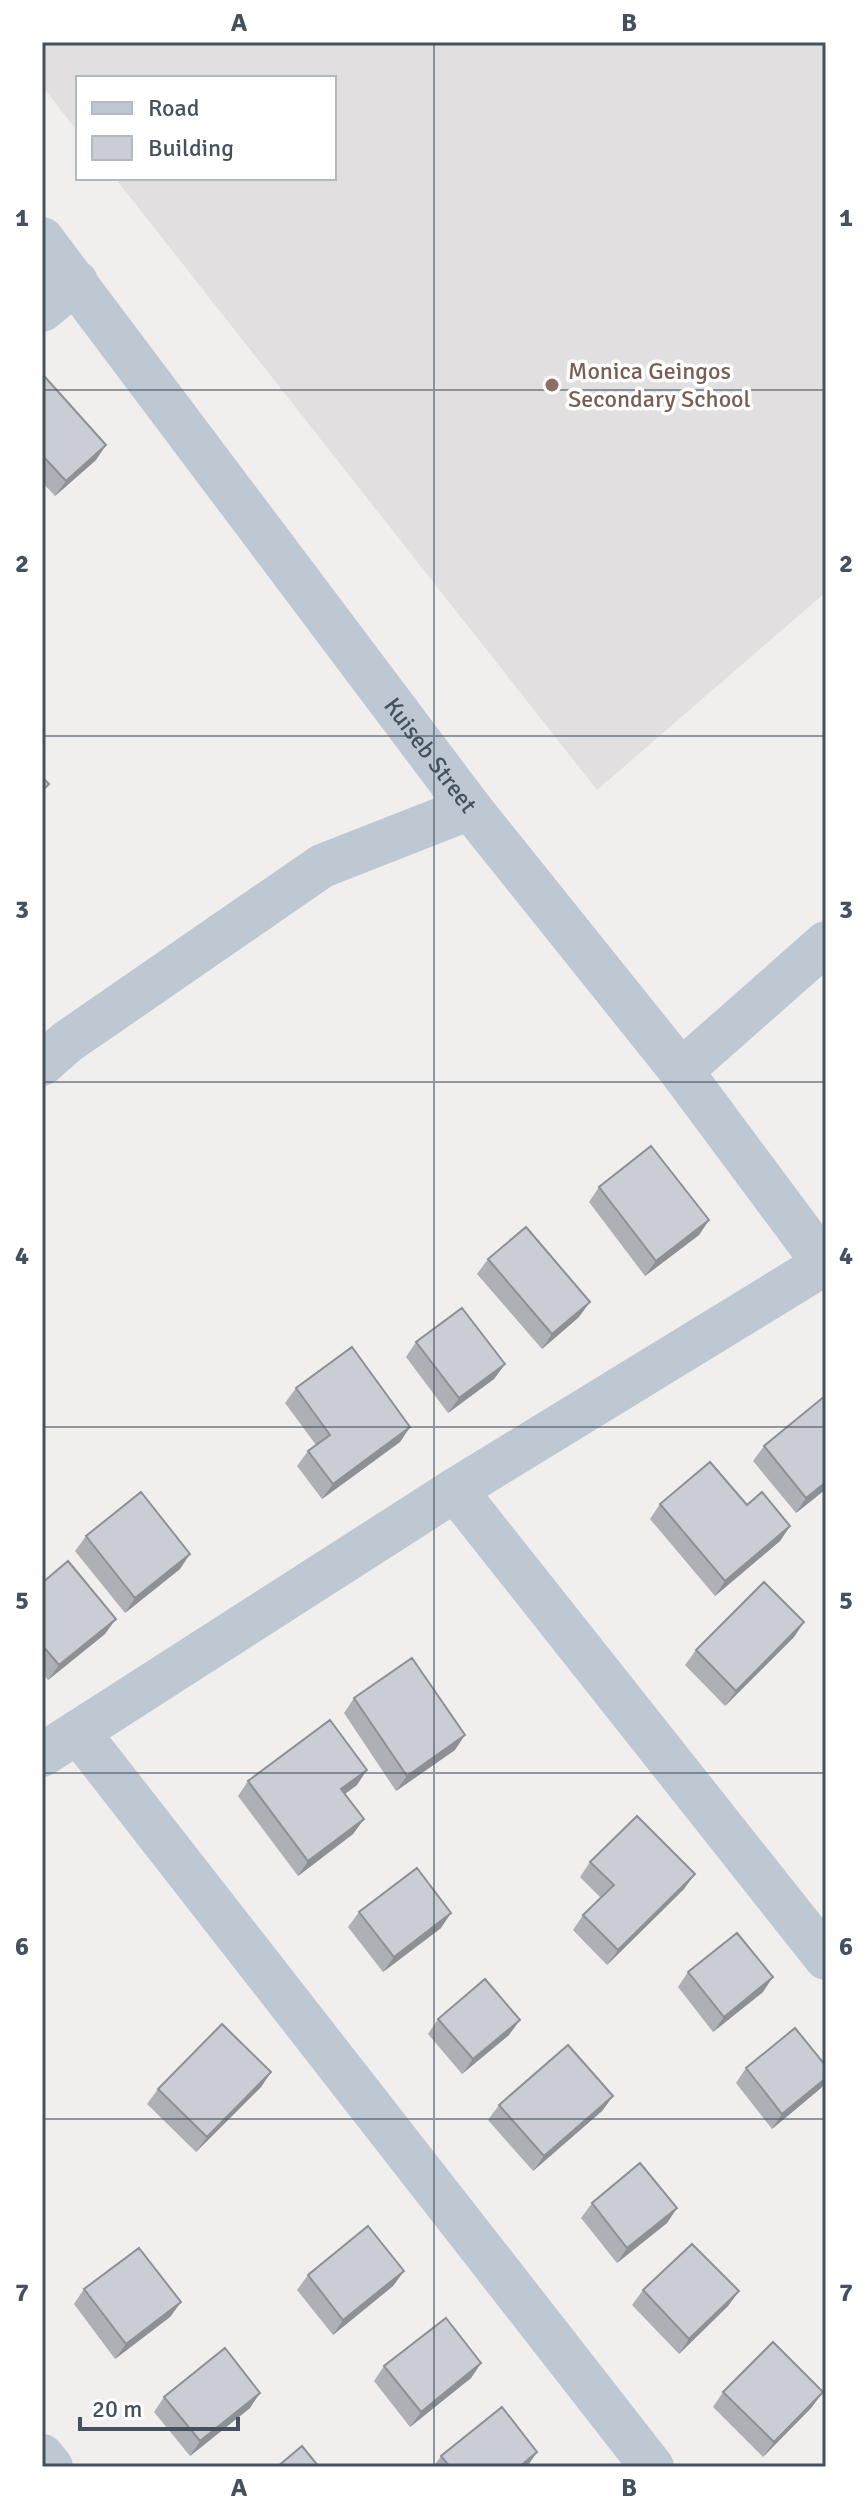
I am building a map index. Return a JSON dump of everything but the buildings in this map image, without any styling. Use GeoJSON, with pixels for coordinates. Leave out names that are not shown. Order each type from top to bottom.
{"type":"FeatureCollection","features":[{"type":"Feature","properties":{"kind":"street","name":"Kuiseb Street"},"geometry":{"type":"LineString","coordinates":[[42,239],[470,808],[681,1071],[825,1265]]}},
{"type":"Feature","properties":{"kind":"street"},"geometry":{"type":"LineString","coordinates":[[42,310],[76,282]]}},
{"type":"Feature","properties":{"kind":"street"},"geometry":{"type":"LineString","coordinates":[[42,1064],[67,1042],[322,866],[470,808]]}},
{"type":"Feature","properties":{"kind":"street"},"geometry":{"type":"LineString","coordinates":[[681,1071],[826,943]]}},
{"type":"Feature","properties":{"kind":"street"},"geometry":{"type":"LineString","coordinates":[[42,1755],[455,1490],[825,1265]]}},
{"type":"Feature","properties":{"kind":"street"},"geometry":{"type":"LineString","coordinates":[[455,1490],[826,1958]]}},
{"type":"Feature","properties":{"kind":"street"},"geometry":{"type":"LineString","coordinates":[[78,1732],[652,2467]]}},
{"type":"Feature","properties":{"kind":"street"},"geometry":{"type":"LineString","coordinates":[[42,2456],[51,2467]]}},
{"type":"Feature","properties":{"kind":"shaded area","name":"Monica Geingos Secondary School"},"geometry":{"type":"Polygon","coordinates":[[[42,42],[826,42],[826,592],[597,790],[117,180],[336,180],[336,76],[76,76],[76,129],[42,86],[42,42]]]}},
{"type":"Feature","properties":{"kind":"place","name":"Monica Geingos Secondary School"},"geometry":{"type":"Point","coordinates":[552,385]}}]}
